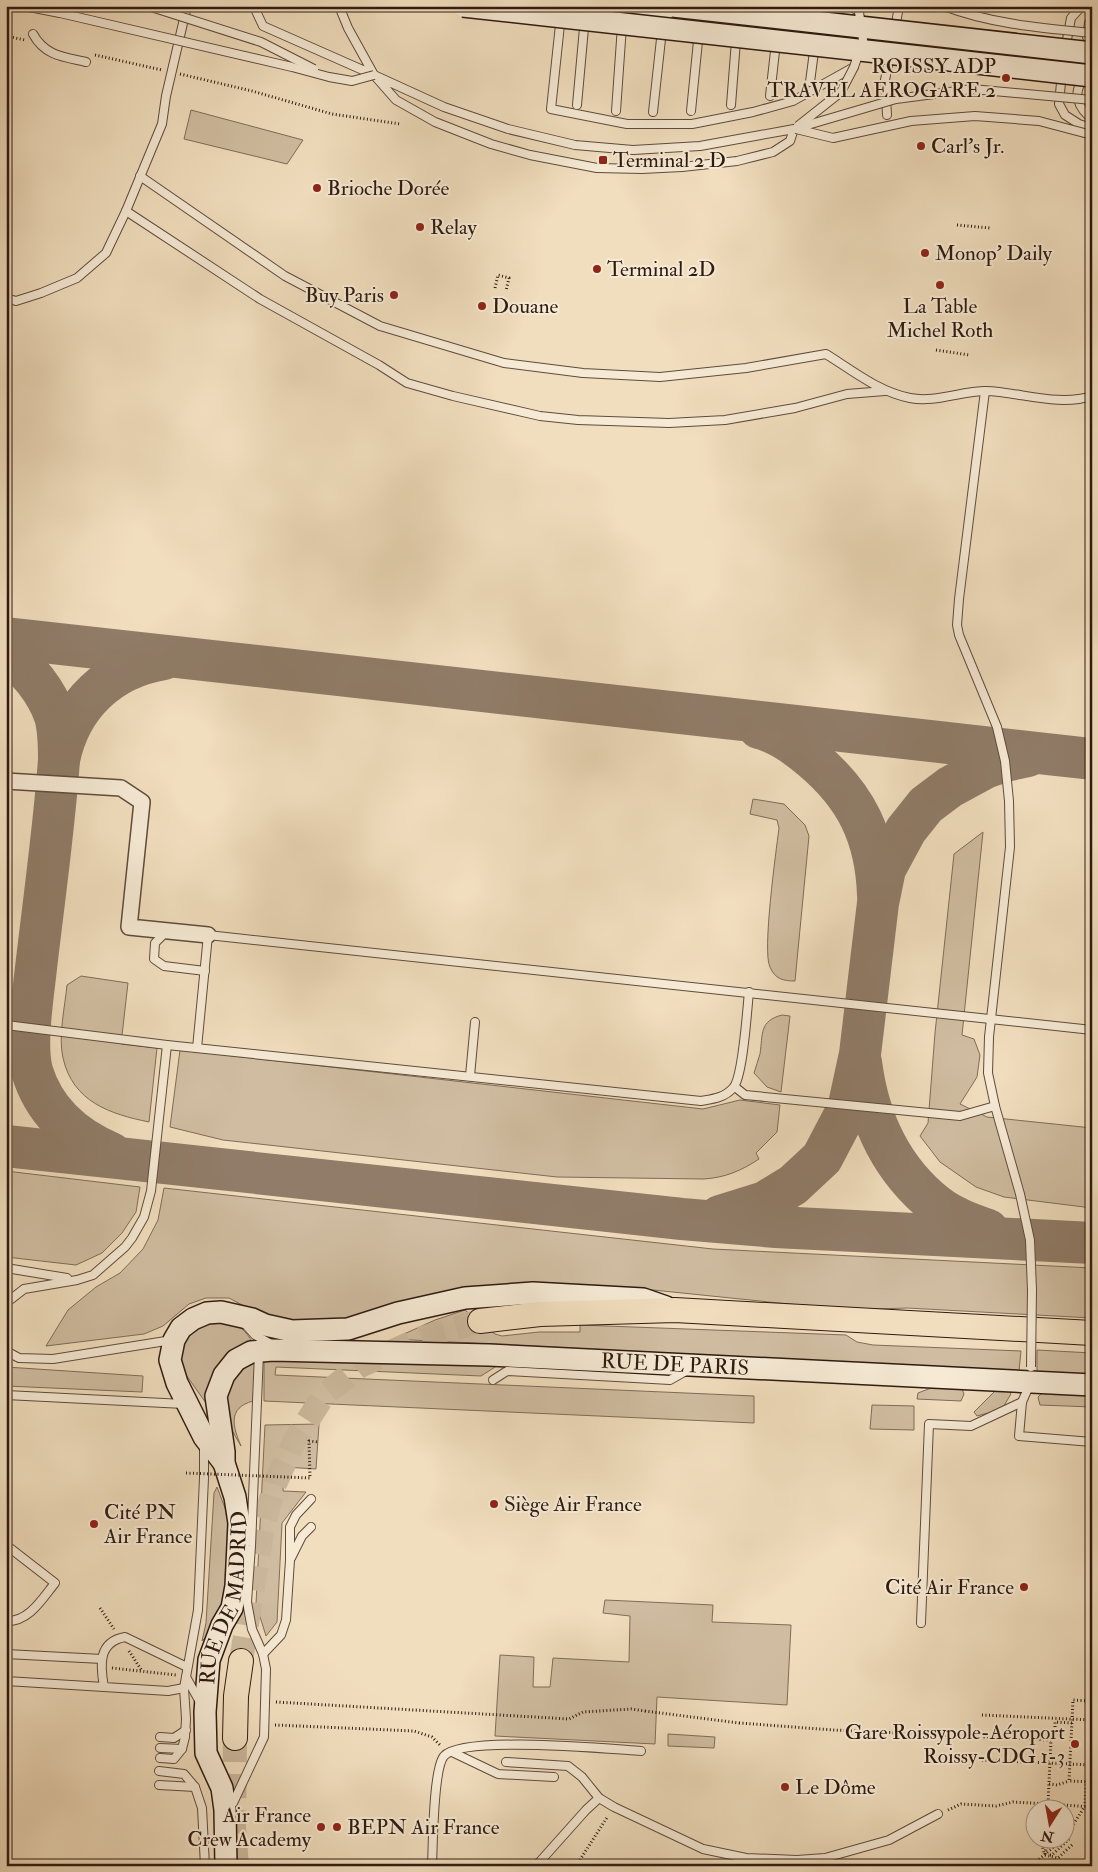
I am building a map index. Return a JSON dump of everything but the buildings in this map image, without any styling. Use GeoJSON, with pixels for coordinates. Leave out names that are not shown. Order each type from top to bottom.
{"type":"FeatureCollection","features":[{"type":"Feature","properties":{"kind":"main road"},"geometry":{"type":"LineString","coordinates":[[480,1322],[540,1314],[675,1310],[1092,1333]]}},
{"type":"Feature","properties":{"kind":"main road"},"geometry":{"type":"LineString","coordinates":[[235,1738],[236,1696],[252,1658]]}},
{"type":"Feature","properties":{"kind":"street"},"geometry":{"type":"LineString","coordinates":[[463,6],[1092,76]]}},
{"type":"Feature","properties":{"kind":"street"},"geometry":{"type":"LineString","coordinates":[[667,9],[1092,53]]}},
{"type":"Feature","properties":{"kind":"street"},"geometry":{"type":"LineString","coordinates":[[6,781],[121,788],[142,802],[129,927],[208,935]]}},
{"type":"Feature","properties":{"kind":"street"},"geometry":{"type":"LineString","coordinates":[[224,1463],[204,1437],[177,1383],[170,1360],[174,1340],[181,1328],[193,1319],[207,1313],[221,1312],[292,1331],[348,1329],[398,1313],[465,1298],[533,1294],[643,1299],[675,1310]]}},
{"type":"Feature","properties":{"kind":"street","name":"RUE DE PARIS"},"geometry":{"type":"LineString","coordinates":[[259,1351],[489,1355],[697,1366],[1031,1375],[1092,1386]]}},
{"type":"Feature","properties":{"kind":"street","name":"RUE DE MADRID"},"geometry":{"type":"LineString","coordinates":[[226,1866],[225,1810],[222,1788],[206,1752],[205,1712],[209,1660],[222,1625],[232,1608],[236,1586],[239,1523],[235,1497],[224,1463],[216,1396],[224,1375],[236,1360],[251,1352],[259,1351]]}},
{"type":"Feature","properties":{"kind":"lane"},"geometry":{"type":"LineString","coordinates":[[24,6],[198,45],[328,77],[352,81],[374,75]]}},
{"type":"Feature","properties":{"kind":"lane"},"geometry":{"type":"LineString","coordinates":[[148,6],[260,42],[328,77]]}},
{"type":"Feature","properties":{"kind":"lane"},"geometry":{"type":"LineString","coordinates":[[6,298],[16,301],[41,294],[77,278],[106,253],[126,211],[162,124],[166,96],[187,6]]}},
{"type":"Feature","properties":{"kind":"lane"},"geometry":{"type":"LineString","coordinates":[[256,6],[256,11],[263,26],[444,107],[508,129],[575,145],[633,150],[700,146],[794,129],[896,99],[972,89],[1092,100]]}},
{"type":"Feature","properties":{"kind":"lane"},"geometry":{"type":"LineString","coordinates":[[339,6],[348,28],[374,75],[396,100],[435,122],[513,150],[597,168],[642,169],[737,161],[773,152],[790,141],[794,129],[841,92],[854,67],[863,40],[859,9],[851,6]]}},
{"type":"Feature","properties":{"kind":"lane"},"geometry":{"type":"LineString","coordinates":[[562,6],[551,109],[627,124],[692,124],[753,112],[793,100],[854,67]]}},
{"type":"Feature","properties":{"kind":"lane"},"geometry":{"type":"LineString","coordinates":[[578,105],[586,6]]}},
{"type":"Feature","properties":{"kind":"lane"},"geometry":{"type":"LineString","coordinates":[[605,6],[667,9],[709,19]]}},
{"type":"Feature","properties":{"kind":"lane"},"geometry":{"type":"LineString","coordinates":[[690,110],[701,6]]}},
{"type":"Feature","properties":{"kind":"lane"},"geometry":{"type":"LineString","coordinates":[[731,105],[735,42],[741,22],[739,6]]}},
{"type":"Feature","properties":{"kind":"lane"},"geometry":{"type":"LineString","coordinates":[[770,96],[776,47],[774,27],[780,6]]}},
{"type":"Feature","properties":{"kind":"lane"},"geometry":{"type":"LineString","coordinates":[[810,82],[820,6]]}},
{"type":"Feature","properties":{"kind":"lane"},"geometry":{"type":"LineString","coordinates":[[887,115],[885,80],[899,6]]}},
{"type":"Feature","properties":{"kind":"lane"},"geometry":{"type":"LineString","coordinates":[[944,6],[1011,24],[1092,33]]}},
{"type":"Feature","properties":{"kind":"lane"},"geometry":{"type":"LineString","coordinates":[[1088,6],[1081,7],[1071,18],[1063,61],[1059,104],[1065,115],[1079,124],[1092,128]]}},
{"type":"Feature","properties":{"kind":"lane"},"geometry":{"type":"LineString","coordinates":[[616,111],[623,7]]}},
{"type":"Feature","properties":{"kind":"lane"},"geometry":{"type":"LineString","coordinates":[[653,112],[662,33],[667,9]]}},
{"type":"Feature","properties":{"kind":"lane"},"geometry":{"type":"LineString","coordinates":[[561,21],[888,60]]}},
{"type":"Feature","properties":{"kind":"lane"},"geometry":{"type":"LineString","coordinates":[[728,21],[741,22]]}},
{"type":"Feature","properties":{"kind":"lane"},"geometry":{"type":"LineString","coordinates":[[1092,22],[1089,23],[1087,37],[1092,47]]}},
{"type":"Feature","properties":{"kind":"lane"},"geometry":{"type":"LineString","coordinates":[[774,27],[788,28]]}},
{"type":"Feature","properties":{"kind":"lane"},"geometry":{"type":"LineString","coordinates":[[807,30],[826,33]]}},
{"type":"Feature","properties":{"kind":"lane"},"geometry":{"type":"LineString","coordinates":[[33,34],[38,44],[53,54],[86,62]]}},
{"type":"Feature","properties":{"kind":"lane"},"geometry":{"type":"LineString","coordinates":[[855,36],[874,38]]}},
{"type":"Feature","properties":{"kind":"lane"},"geometry":{"type":"LineString","coordinates":[[1092,76],[1082,81],[1077,91],[1078,104],[1085,114],[1092,118]]}},
{"type":"Feature","properties":{"kind":"lane"},"geometry":{"type":"LineString","coordinates":[[794,129],[833,138],[911,121],[975,116],[1039,121],[1092,135]]}},
{"type":"Feature","properties":{"kind":"lane"},"geometry":{"type":"LineString","coordinates":[[140,176],[285,276],[380,326],[504,362],[583,373],[660,376],[746,368],[826,354],[885,391],[912,399],[944,398],[985,391],[1036,398],[1080,400],[1092,396]]}},
{"type":"Feature","properties":{"kind":"lane"},"geometry":{"type":"LineString","coordinates":[[126,211],[260,299],[380,364],[407,383],[453,396],[550,417],[578,420],[669,423],[725,420],[796,408],[847,394],[885,391]]}},
{"type":"Feature","properties":{"kind":"lane"},"geometry":{"type":"LineString","coordinates":[[985,391],[957,624],[969,662],[997,727],[1003,748],[1009,801],[1010,847],[991,1019],[988,1073],[995,1106],[1020,1194],[1030,1240],[1032,1290],[1031,1375],[1022,1402],[1019,1436],[1092,1442]]}},
{"type":"Feature","properties":{"kind":"lane"},"geometry":{"type":"LineString","coordinates":[[167,931],[155,943],[154,959],[164,966],[205,971]]}},
{"type":"Feature","properties":{"kind":"lane"},"geometry":{"type":"LineString","coordinates":[[197,1048],[208,935],[1092,1030]]}},
{"type":"Feature","properties":{"kind":"lane"},"geometry":{"type":"LineString","coordinates":[[6,1024],[167,1045],[701,1101],[721,1097],[735,1087],[741,1066],[749,992]]}},
{"type":"Feature","properties":{"kind":"lane"},"geometry":{"type":"LineString","coordinates":[[470,1076],[475,1022]]}},
{"type":"Feature","properties":{"kind":"lane"},"geometry":{"type":"LineString","coordinates":[[6,1303],[24,1289],[76,1280],[93,1275],[125,1246],[144,1217],[151,1191],[167,1045]]}},
{"type":"Feature","properties":{"kind":"lane"},"geometry":{"type":"LineString","coordinates":[[735,1087],[746,1095],[960,1116],[995,1106]]}},
{"type":"Feature","properties":{"kind":"lane"},"geometry":{"type":"LineString","coordinates":[[6,1268],[76,1280]]}},
{"type":"Feature","properties":{"kind":"lane"},"geometry":{"type":"LineString","coordinates":[[237,1316],[255,1335],[287,1350]]}},
{"type":"Feature","properties":{"kind":"lane"},"geometry":{"type":"LineString","coordinates":[[6,1351],[19,1358],[53,1359],[174,1340]]}},
{"type":"Feature","properties":{"kind":"lane"},"geometry":{"type":"LineString","coordinates":[[252,1658],[252,1629],[247,1602],[259,1351]]}},
{"type":"Feature","properties":{"kind":"lane"},"geometry":{"type":"LineString","coordinates":[[493,1380],[507,1371],[670,1380],[697,1366]]}},
{"type":"Feature","properties":{"kind":"lane"},"geometry":{"type":"LineString","coordinates":[[6,1396],[188,1404]]}},
{"type":"Feature","properties":{"kind":"lane"},"geometry":{"type":"LineString","coordinates":[[921,1623],[929,1424],[971,1426],[1022,1402]]}},
{"type":"Feature","properties":{"kind":"lane"},"geometry":{"type":"LineString","coordinates":[[160,1758],[174,1759],[182,1749],[186,1730],[184,1688],[198,1610],[204,1437]]}},
{"type":"Feature","properties":{"kind":"lane"},"geometry":{"type":"LineString","coordinates":[[252,1658],[281,1636],[284,1628],[290,1560],[290,1527],[296,1515],[311,1499]]}},
{"type":"Feature","properties":{"kind":"lane"},"geometry":{"type":"LineString","coordinates":[[290,1560],[302,1536],[312,1527]]}},
{"type":"Feature","properties":{"kind":"lane"},"geometry":{"type":"LineString","coordinates":[[6,1545],[56,1583],[28,1616],[14,1621],[6,1621]]}},
{"type":"Feature","properties":{"kind":"lane"},"geometry":{"type":"LineString","coordinates":[[104,1687],[101,1667],[102,1659],[105,1649],[113,1639],[124,1637],[187,1667]]}},
{"type":"Feature","properties":{"kind":"lane"},"geometry":{"type":"LineString","coordinates":[[6,1654],[102,1659]]}},
{"type":"Feature","properties":{"kind":"lane"},"geometry":{"type":"LineString","coordinates":[[225,1810],[233,1802],[264,1737],[266,1669],[252,1658]]}},
{"type":"Feature","properties":{"kind":"lane"},"geometry":{"type":"LineString","coordinates":[[186,1677],[205,1712]]}},
{"type":"Feature","properties":{"kind":"lane"},"geometry":{"type":"LineString","coordinates":[[6,1681],[168,1691],[184,1688]]}},
{"type":"Feature","properties":{"kind":"lane"},"geometry":{"type":"LineString","coordinates":[[160,1737],[174,1738],[186,1730]]}},
{"type":"Feature","properties":{"kind":"lane"},"geometry":{"type":"LineString","coordinates":[[432,1866],[438,1773],[444,1757],[452,1752],[479,1745],[565,1746],[641,1751]]}},
{"type":"Feature","properties":{"kind":"lane"},"geometry":{"type":"LineString","coordinates":[[160,1748],[182,1749]]}},
{"type":"Feature","properties":{"kind":"lane"},"geometry":{"type":"LineString","coordinates":[[452,1752],[498,1774],[554,1777]]}},
{"type":"Feature","properties":{"kind":"lane"},"geometry":{"type":"LineString","coordinates":[[506,1762],[568,1766],[582,1777],[599,1798],[614,1807],[676,1837],[717,1853],[746,1858],[789,1860],[825,1858],[889,1840],[938,1814]]}},
{"type":"Feature","properties":{"kind":"lane"},"geometry":{"type":"LineString","coordinates":[[159,1771],[184,1774],[195,1787],[202,1808],[205,1866]]}},
{"type":"Feature","properties":{"kind":"lane"},"geometry":{"type":"LineString","coordinates":[[159,1785],[195,1787]]}},
{"type":"Feature","properties":{"kind":"lane"},"geometry":{"type":"LineString","coordinates":[[536,1866],[599,1798]]}},
{"type":"Feature","properties":{"kind":"path"},"geometry":{"type":"LineString","coordinates":[[6,36],[25,40]]}},
{"type":"Feature","properties":{"kind":"path"},"geometry":{"type":"LineString","coordinates":[[92,54],[166,71]]}},
{"type":"Feature","properties":{"kind":"path"},"geometry":{"type":"LineString","coordinates":[[175,73],[252,91],[332,114],[400,124]]}},
{"type":"Feature","properties":{"kind":"path"},"geometry":{"type":"LineString","coordinates":[[957,225],[990,228]]}},
{"type":"Feature","properties":{"kind":"path"},"geometry":{"type":"LineString","coordinates":[[495,288],[498,275],[509,278],[506,291]]}},
{"type":"Feature","properties":{"kind":"path"},"geometry":{"type":"LineString","coordinates":[[936,350],[968,355]]}},
{"type":"Feature","properties":{"kind":"path"},"geometry":{"type":"LineString","coordinates":[[186,1473],[310,1478],[309,1441],[318,1442]]}},
{"type":"Feature","properties":{"kind":"path"},"geometry":{"type":"LineString","coordinates":[[1069,1781],[1073,1700],[1092,1701]]}},
{"type":"Feature","properties":{"kind":"path"},"geometry":{"type":"LineString","coordinates":[[266,1702],[568,1719],[582,1712],[631,1709],[739,1723],[834,1730],[1051,1740]]}},
{"type":"Feature","properties":{"kind":"path"},"geometry":{"type":"LineString","coordinates":[[982,1715],[1092,1720]]}},
{"type":"Feature","properties":{"kind":"path"},"geometry":{"type":"LineString","coordinates":[[1048,1800],[1051,1740],[1055,1722],[1072,1722]]}},
{"type":"Feature","properties":{"kind":"path"},"geometry":{"type":"LineString","coordinates":[[265,1725],[414,1731],[432,1737],[441,1746],[444,1757]]}},
{"type":"Feature","properties":{"kind":"path"},"geometry":{"type":"LineString","coordinates":[[982,1760],[1092,1765]]}},
{"type":"Feature","properties":{"kind":"path"},"geometry":{"type":"LineString","coordinates":[[1049,1784],[1057,1785],[1069,1781],[1092,1782]]}},
{"type":"Feature","properties":{"kind":"path"},"geometry":{"type":"LineString","coordinates":[[1076,1820],[1085,1806],[1086,1782]]}},
{"type":"Feature","properties":{"kind":"path"},"geometry":{"type":"LineString","coordinates":[[961,1804],[996,1806],[1013,1802],[1026,1803]]}},
{"type":"Feature","properties":{"kind":"path"},"geometry":{"type":"LineString","coordinates":[[1076,1806],[1092,1807]]}},
{"type":"Feature","properties":{"kind":"path"},"geometry":{"type":"LineString","coordinates":[[1085,1806],[1092,1814]]}},
{"type":"Feature","properties":{"kind":"path"},"geometry":{"type":"LineString","coordinates":[[576,1866],[614,1807]]}},
{"type":"Feature","properties":{"kind":"path"},"geometry":{"type":"LineString","coordinates":[[1044,1850],[1045,1855]]}},
{"type":"Feature","properties":{"kind":"path"},"geometry":{"type":"LineString","coordinates":[[1045,1855],[1046,1850]]}},
{"type":"Feature","properties":{"kind":"path"},"geometry":{"type":"LineString","coordinates":[[1031,1866],[1051,1850]]}},
{"type":"Feature","properties":{"kind":"path"},"geometry":{"type":"LineString","coordinates":[[1045,1855],[1052,1855],[1057,1850]]}},
{"type":"Feature","properties":{"kind":"path"},"geometry":{"type":"LineString","coordinates":[[1045,1855],[1058,1858],[1067,1850]]}},
{"type":"Feature","properties":{"kind":"shaded area"},"geometry":{"type":"Polygon","coordinates":[[[191,110],[303,140],[287,164],[184,139],[191,110]]]}},
{"type":"Feature","properties":{"kind":"shaded area"},"geometry":{"type":"Polygon","coordinates":[[[753,799],[784,804],[805,825],[809,836],[795,981],[780,979],[770,967],[768,958],[769,923],[779,828],[777,820],[750,814],[753,799]]]}},
{"type":"Feature","properties":{"kind":"shaded area"},"geometry":{"type":"Polygon","coordinates":[[[983,832],[962,1035],[974,1039],[980,1055],[977,1077],[960,1104],[987,1117],[1092,1128],[1092,1208],[1004,1197],[976,1187],[940,1162],[920,1136],[928,1123],[935,1033],[954,854],[983,832]]]}},
{"type":"Feature","properties":{"kind":"shaded area"},"geometry":{"type":"Polygon","coordinates":[[[81,976],[128,983],[121,1044],[157,1048],[149,1122],[121,1115],[95,1104],[75,1085],[68,1073],[62,1050],[62,1022],[67,985],[81,976]]]}},
{"type":"Feature","properties":{"kind":"shaded area"},"geometry":{"type":"Polygon","coordinates":[[[782,1015],[790,1016],[781,1092],[767,1087],[754,1073],[760,1054],[764,1029],[769,1021],[782,1015]]]}},
{"type":"Feature","properties":{"kind":"shaded area"},"geometry":{"type":"Polygon","coordinates":[[[180,1050],[703,1109],[740,1100],[780,1105],[777,1132],[756,1153],[759,1159],[725,1175],[703,1179],[557,1177],[223,1140],[170,1127],[180,1050]]]}},
{"type":"Feature","properties":{"kind":"shaded area"},"geometry":{"type":"Polygon","coordinates":[[[6,1171],[140,1187],[136,1212],[122,1233],[102,1253],[76,1265],[6,1257],[6,1171]]]}},
{"type":"Feature","properties":{"kind":"shaded area"},"geometry":{"type":"Polygon","coordinates":[[[164,1188],[713,1249],[1092,1268],[1092,1318],[907,1308],[847,1310],[653,1290],[601,1289],[299,1326],[259,1314],[229,1298],[206,1298],[189,1304],[163,1326],[144,1334],[46,1346],[68,1310],[96,1287],[120,1273],[143,1249],[158,1220],[164,1188]]]}},
{"type":"Feature","properties":{"kind":"shaded area"},"geometry":{"type":"Polygon","coordinates":[[[465,1310],[495,1334],[502,1336],[539,1332],[580,1332],[580,1325],[846,1335],[857,1342],[873,1345],[1021,1351],[1019,1371],[393,1339],[435,1320],[465,1310]]]}},
{"type":"Feature","properties":{"kind":"shaded area"},"geometry":{"type":"Polygon","coordinates":[[[206,1320],[234,1324],[244,1330],[253,1343],[210,1385],[206,1403],[184,1372],[181,1359],[185,1337],[206,1320]]]}},
{"type":"Feature","properties":{"kind":"shaded area"},"geometry":{"type":"Polygon","coordinates":[[[1037,1350],[1092,1353],[1092,1375],[1037,1374],[1037,1350]]]}},
{"type":"Feature","properties":{"kind":"shaded area"},"geometry":{"type":"Polygon","coordinates":[[[264,1360],[503,1362],[481,1376],[276,1367],[275,1375],[754,1396],[754,1423],[264,1401],[264,1360]]]}},
{"type":"Feature","properties":{"kind":"shaded area"},"geometry":{"type":"Polygon","coordinates":[[[255,1363],[253,1401],[239,1408],[234,1419],[234,1425],[241,1446],[230,1427],[227,1416],[225,1406],[227,1392],[238,1374],[255,1363]]]}},
{"type":"Feature","properties":{"kind":"shaded area"},"geometry":{"type":"Polygon","coordinates":[[[6,1367],[143,1376],[142,1392],[6,1386],[6,1367]]]}},
{"type":"Feature","properties":{"kind":"shaded area"},"geometry":{"type":"Polygon","coordinates":[[[931,1388],[962,1389],[964,1394],[961,1401],[917,1399],[918,1393],[931,1388]]]}},
{"type":"Feature","properties":{"kind":"shaded area"},"geometry":{"type":"Polygon","coordinates":[[[997,1389],[1008,1389],[1011,1394],[1002,1409],[977,1416],[974,1412],[997,1389]]]}},
{"type":"Feature","properties":{"kind":"shaded area"},"geometry":{"type":"Polygon","coordinates":[[[1042,1393],[1092,1395],[1092,1407],[1040,1405],[1038,1397],[1042,1393]]]}},
{"type":"Feature","properties":{"kind":"shaded area"},"geometry":{"type":"Polygon","coordinates":[[[872,1405],[914,1406],[914,1430],[870,1429],[872,1405]]]}},
{"type":"Feature","properties":{"kind":"shaded area"},"geometry":{"type":"Polygon","coordinates":[[[319,1424],[316,1469],[284,1467],[283,1491],[306,1492],[282,1523],[277,1622],[266,1636],[256,1604],[265,1425],[319,1424]]]}},
{"type":"Feature","properties":{"kind":"shaded area"},"geometry":{"type":"Polygon","coordinates":[[[217,1487],[230,1521],[225,1605],[211,1632],[202,1641],[206,1623],[214,1493],[217,1487]]]}},
{"type":"Feature","properties":{"kind":"shaded area"},"geometry":{"type":"Polygon","coordinates":[[[605,1600],[713,1605],[712,1622],[791,1625],[787,1705],[657,1697],[655,1744],[495,1736],[500,1655],[534,1657],[533,1687],[550,1687],[553,1658],[629,1662],[630,1616],[603,1613],[605,1600]]]}},
{"type":"Feature","properties":{"kind":"shaded area"},"geometry":{"type":"Polygon","coordinates":[[[668,1734],[715,1737],[714,1748],[668,1746],[668,1734]]]}},
{"type":"Feature","properties":{"kind":"taxiway"},"geometry":{"type":"LineString","coordinates":[[6,638],[1092,759]]}},
{"type":"Feature","properties":{"kind":"taxiway"},"geometry":{"type":"LineString","coordinates":[[6,652],[21,665],[42,689],[47,698],[55,716],[59,759]]}},
{"type":"Feature","properties":{"kind":"taxiway"},"geometry":{"type":"LineString","coordinates":[[111,1153],[97,1147],[72,1131],[52,1110],[37,1085],[32,1071],[29,1047],[32,1006],[52,838],[59,760],[64,740],[72,722],[95,692],[110,680],[126,671],[164,659]]}},
{"type":"Feature","properties":{"kind":"taxiway"},"geometry":{"type":"LineString","coordinates":[[759,728],[780,737],[806,754],[827,773],[852,803],[868,836],[873,854],[878,895]]}},
{"type":"Feature","properties":{"kind":"taxiway"},"geometry":{"type":"LineString","coordinates":[[720,1216],[765,1202],[793,1185],[822,1158],[843,1118],[849,1105],[860,1054],[878,903],[885,869],[906,830],[926,805],[950,787],[985,768],[1028,756]]}},
{"type":"Feature","properties":{"kind":"taxiway"},"geometry":{"type":"LineString","coordinates":[[861,1062],[864,1083],[876,1122],[894,1159],[906,1175],[936,1205],[961,1220],[988,1230]]}},
{"type":"Feature","properties":{"kind":"taxiway"},"geometry":{"type":"LineString","coordinates":[[6,1146],[682,1219],[776,1227],[1092,1243]]}},
{"type":"Feature","properties":{"kind":"tunnel"},"geometry":{"type":"LineString","coordinates":[[241,1661],[263,1527],[275,1484],[294,1442],[324,1395],[360,1366],[422,1338],[480,1321]]}},
{"type":"Feature","properties":{"kind":"tunnel"},"geometry":{"type":"LineString","coordinates":[[235,1738],[234,1828],[237,1866]]}},
{"type":"Feature","properties":{"kind":"place","name":"ROISSY ADP TRAVEL AEROGARE 2"},"geometry":{"type":"Point","coordinates":[1006,78]}},
{"type":"Feature","properties":{"kind":"place","name":"Carl's Jr."},"geometry":{"type":"Point","coordinates":[921,146]}},
{"type":"Feature","properties":{"kind":"place","name":"Terminal 2 D"},"geometry":{"type":"Point","coordinates":[603,160]}},
{"type":"Feature","properties":{"kind":"place","name":"Brioche Dorée"},"geometry":{"type":"Point","coordinates":[317,188]}},
{"type":"Feature","properties":{"kind":"place","name":"Relay"},"geometry":{"type":"Point","coordinates":[420,227]}},
{"type":"Feature","properties":{"kind":"place","name":"Monop' Daily"},"geometry":{"type":"Point","coordinates":[925,253]}},
{"type":"Feature","properties":{"kind":"place","name":"Terminal 2D"},"geometry":{"type":"Point","coordinates":[597,269]}},
{"type":"Feature","properties":{"kind":"place","name":"La Table Michel Roth"},"geometry":{"type":"Point","coordinates":[940,285]}},
{"type":"Feature","properties":{"kind":"place","name":"Buy Paris"},"geometry":{"type":"Point","coordinates":[394,295]}},
{"type":"Feature","properties":{"kind":"place","name":"Douane"},"geometry":{"type":"Point","coordinates":[482,306]}},
{"type":"Feature","properties":{"kind":"place","name":"Siège Air France"},"geometry":{"type":"Point","coordinates":[494,1504]}},
{"type":"Feature","properties":{"kind":"place","name":"Cité PN Air France"},"geometry":{"type":"Point","coordinates":[94,1524]}},
{"type":"Feature","properties":{"kind":"place","name":"Cité Air France"},"geometry":{"type":"Point","coordinates":[1024,1587]}},
{"type":"Feature","properties":{"kind":"place","name":"Gare Roissypole-Aéroport Roissy-CDG 1-3"},"geometry":{"type":"Point","coordinates":[1075,1744]}},
{"type":"Feature","properties":{"kind":"place","name":"Le Dôme"},"geometry":{"type":"Point","coordinates":[785,1787]}},
{"type":"Feature","properties":{"kind":"place","name":"Air France Crew Academy"},"geometry":{"type":"Point","coordinates":[321,1827]}},
{"type":"Feature","properties":{"kind":"place","name":"BEPN Air France"},"geometry":{"type":"Point","coordinates":[337,1827]}}]}
